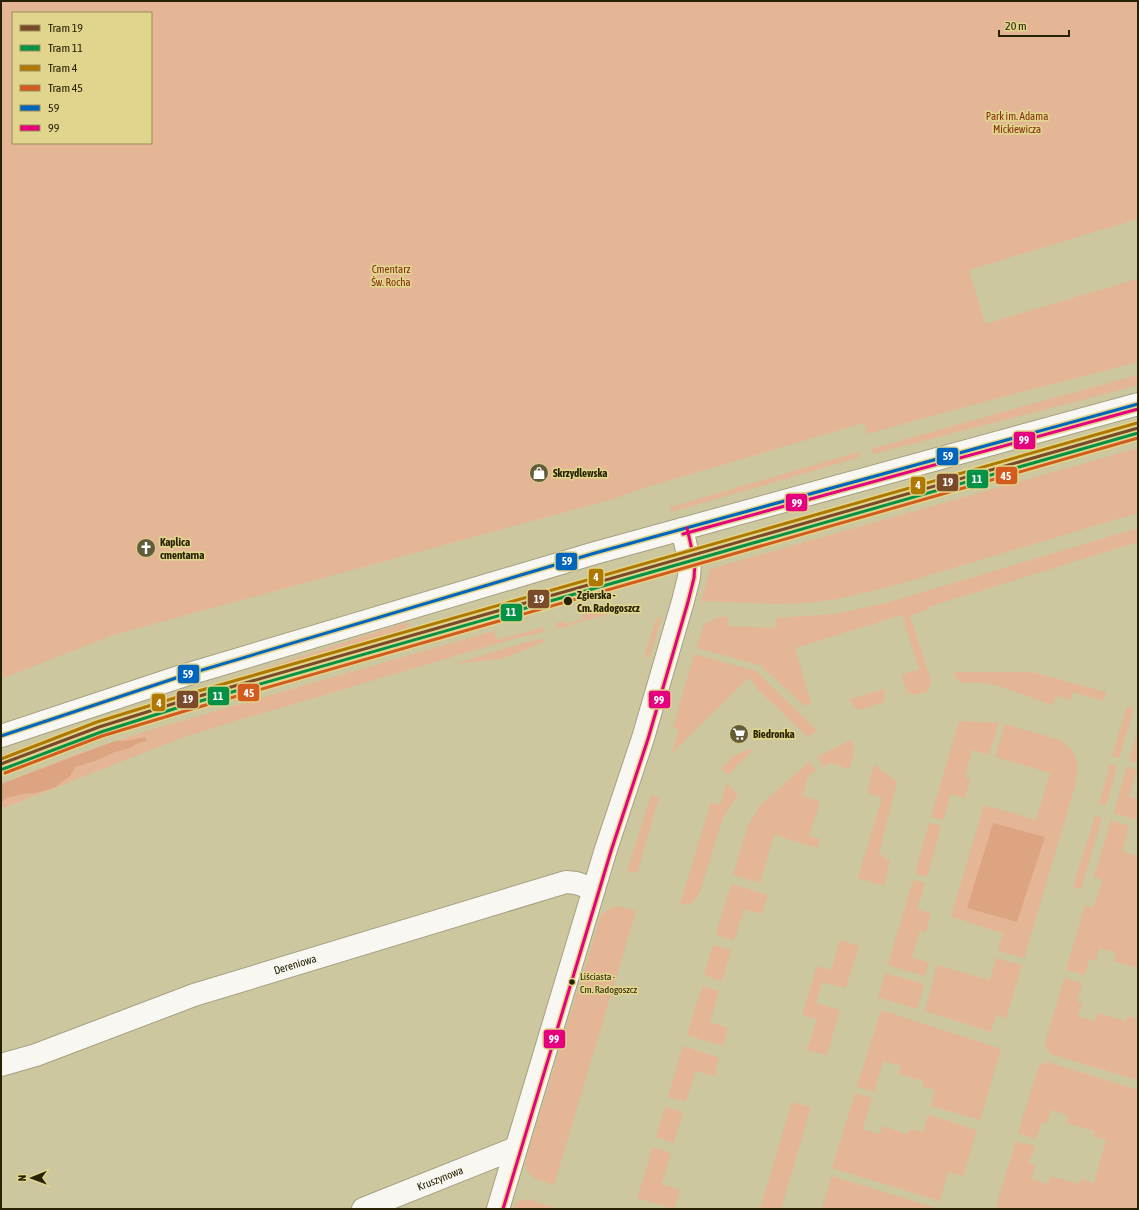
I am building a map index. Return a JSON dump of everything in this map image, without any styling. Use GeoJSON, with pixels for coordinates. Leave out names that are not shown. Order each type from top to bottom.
{"type":"FeatureCollection","features":[{"type":"Feature","properties":{"kind":"street"},"geometry":{"type":"LineString","coordinates":[[1,736],[182,676],[595,553],[1138,404]]}},
{"type":"Feature","properties":{"kind":"street"},"geometry":{"type":"LineString","coordinates":[[498,1209],[606,849],[643,738],[689,577],[690,563],[682,529]]}},
{"type":"Feature","properties":{"kind":"street","name":"Dereniowa"},"geometry":{"type":"LineString","coordinates":[[1,1065],[36,1055],[194,995],[566,882],[576,883],[594,889]]}},
{"type":"Feature","properties":{"kind":"street","name":"Kruszynowa"},"geometry":{"type":"LineString","coordinates":[[363,1209],[516,1148]]}},
{"type":"Feature","properties":{"kind":"green space","name":"Cmentarz Św. Rocha"},"geometry":{"type":"Polygon","coordinates":[[[1,1],[1138,1],[1138,219],[969,270],[985,324],[1137,279],[1138,362],[867,434],[864,423],[647,487],[613,499],[113,635],[1,679],[1,1]]]}},
{"type":"Feature","properties":{"kind":"green space"},"geometry":{"type":"Polygon","coordinates":[[[1138,375],[1138,385],[1113,392],[873,454],[871,449],[1020,407],[1138,375]]]}},
{"type":"Feature","properties":{"kind":"green space"},"geometry":{"type":"Polygon","coordinates":[[[1138,448],[1138,513],[882,589],[832,600],[807,603],[776,604],[701,601],[710,569],[1138,448]]]}},
{"type":"Feature","properties":{"kind":"green space"},"geometry":{"type":"Polygon","coordinates":[[[859,452],[860,457],[672,512],[670,507],[859,452]]]}},
{"type":"Feature","properties":{"kind":"green space"},"geometry":{"type":"Polygon","coordinates":[[[1138,528],[1138,542],[928,607],[928,609],[910,616],[931,682],[927,692],[911,694],[908,693],[905,687],[902,675],[919,669],[902,615],[795,648],[811,704],[804,706],[760,665],[697,648],[704,624],[719,617],[728,617],[728,626],[775,628],[776,618],[834,614],[886,603],[1138,528]]]}},
{"type":"Feature","properties":{"kind":"green space"},"geometry":{"type":"Polygon","coordinates":[[[610,607],[612,612],[557,629],[556,623],[564,621],[565,624],[583,619],[582,615],[610,607]]]}},
{"type":"Feature","properties":{"kind":"green space"},"geometry":{"type":"Polygon","coordinates":[[[662,616],[650,656],[644,658],[656,619],[662,616]]]}},
{"type":"Feature","properties":{"kind":"green space"},"geometry":{"type":"Polygon","coordinates":[[[408,622],[410,631],[122,714],[1,759],[1,755],[133,708],[237,677],[408,622]]]}},
{"type":"Feature","properties":{"kind":"green space"},"geometry":{"type":"Polygon","coordinates":[[[543,627],[544,632],[509,640],[184,737],[1,809],[1,784],[80,753],[150,730],[494,631],[497,640],[543,627]]]}},
{"type":"Feature","properties":{"kind":"green space"},"geometry":{"type":"Polygon","coordinates":[[[543,639],[544,642],[510,656],[499,659],[457,664],[527,642],[543,639]]]}},
{"type":"Feature","properties":{"kind":"green space"},"geometry":{"type":"Polygon","coordinates":[[[694,654],[756,671],[818,731],[808,737],[755,687],[756,686],[748,678],[671,754],[679,730],[673,728],[694,654]]]}},
{"type":"Feature","properties":{"kind":"green space"},"geometry":{"type":"Polygon","coordinates":[[[953,672],[1032,672],[1106,692],[1104,701],[1073,692],[1071,700],[1056,696],[1053,705],[999,686],[986,683],[963,683],[957,679],[953,672]]]}},
{"type":"Feature","properties":{"kind":"green space"},"geometry":{"type":"Polygon","coordinates":[[[884,689],[885,699],[882,703],[860,710],[854,706],[850,699],[884,689]]]}},
{"type":"Feature","properties":{"kind":"green space"},"geometry":{"type":"Polygon","coordinates":[[[1127,707],[1134,709],[1119,758],[1112,756],[1127,707]]]}},
{"type":"Feature","properties":{"kind":"green space"},"geometry":{"type":"Polygon","coordinates":[[[959,721],[999,723],[989,755],[972,750],[965,777],[970,779],[965,798],[951,794],[943,820],[931,817],[959,721]]]}},
{"type":"Feature","properties":{"kind":"green space"},"geometry":{"type":"Polygon","coordinates":[[[1005,724],[1060,740],[1072,751],[1078,766],[1076,783],[1024,958],[998,951],[1003,933],[951,917],[984,805],[1036,820],[1050,773],[995,757],[1005,724]]]}},
{"type":"Feature","properties":{"kind":"green space"},"geometry":{"type":"Polygon","coordinates":[[[1138,729],[1138,763],[1129,761],[1138,729]]]}},
{"type":"Feature","properties":{"kind":"green space"},"geometry":{"type":"Polygon","coordinates":[[[851,740],[854,750],[849,769],[831,763],[823,767],[817,757],[851,740]]]}},
{"type":"Feature","properties":{"kind":"green space"},"geometry":{"type":"Polygon","coordinates":[[[755,748],[728,775],[721,769],[734,755],[755,748]]]}},
{"type":"Feature","properties":{"kind":"green space"},"geometry":{"type":"Polygon","coordinates":[[[810,761],[816,771],[809,775],[802,796],[820,801],[809,836],[820,839],[818,848],[774,835],[760,883],[733,875],[748,825],[761,805],[810,761]]]}},
{"type":"Feature","properties":{"kind":"green space"},"geometry":{"type":"Polygon","coordinates":[[[874,764],[897,782],[879,853],[890,861],[884,886],[858,878],[882,798],[867,793],[874,764]]]}},
{"type":"Feature","properties":{"kind":"green space"},"geometry":{"type":"Polygon","coordinates":[[[1110,764],[1117,766],[1106,806],[1099,804],[1110,764]]]}},
{"type":"Feature","properties":{"kind":"green space"},"geometry":{"type":"Polygon","coordinates":[[[1127,767],[1137,770],[1129,796],[1138,799],[1138,820],[1114,813],[1127,767]]]}},
{"type":"Feature","properties":{"kind":"green space"},"geometry":{"type":"Polygon","coordinates":[[[727,783],[738,795],[723,817],[700,892],[690,904],[680,904],[711,802],[720,805],[727,783]]]}},
{"type":"Feature","properties":{"kind":"green space"},"geometry":{"type":"Polygon","coordinates":[[[651,795],[659,798],[637,873],[627,871],[651,795]]]}},
{"type":"Feature","properties":{"kind":"green space"},"geometry":{"type":"Polygon","coordinates":[[[1095,816],[1102,818],[1081,889],[1073,887],[1095,816]]]}},
{"type":"Feature","properties":{"kind":"green space"},"geometry":{"type":"Polygon","coordinates":[[[1111,820],[1129,826],[1122,851],[1138,857],[1138,968],[1114,961],[1116,953],[1099,948],[1095,961],[1089,959],[1085,975],[1066,970],[1085,905],[1093,908],[1103,880],[1094,877],[1111,820]]]}},
{"type":"Feature","properties":{"kind":"green space"},"geometry":{"type":"Polygon","coordinates":[[[929,823],[941,826],[927,877],[915,874],[929,823]]]}},
{"type":"Feature","properties":{"kind":"green space"},"geometry":{"type":"Polygon","coordinates":[[[913,880],[925,883],[917,909],[931,913],[926,932],[920,930],[912,957],[929,963],[925,976],[888,965],[913,880]]]}},
{"type":"Feature","properties":{"kind":"green space"},"geometry":{"type":"Polygon","coordinates":[[[731,884],[768,895],[762,914],[744,909],[734,940],[716,935],[731,884]]]}},
{"type":"Feature","properties":{"kind":"green space"},"geometry":{"type":"Polygon","coordinates":[[[617,906],[636,911],[554,1185],[535,1179],[528,1173],[525,1163],[601,915],[609,909],[617,906]]]}},
{"type":"Feature","properties":{"kind":"green space"},"geometry":{"type":"Polygon","coordinates":[[[840,940],[859,946],[846,988],[822,982],[816,1003],[840,1010],[827,1055],[807,1050],[817,1019],[802,1015],[817,966],[831,970],[840,940]]]}},
{"type":"Feature","properties":{"kind":"green space"},"geometry":{"type":"Polygon","coordinates":[[[713,945],[731,950],[722,981],[704,975],[713,945]]]}},
{"type":"Feature","properties":{"kind":"green space"},"geometry":{"type":"Polygon","coordinates":[[[996,958],[1022,965],[1006,1018],[996,1015],[991,1032],[925,1011],[937,965],[990,980],[996,958]]]}},
{"type":"Feature","properties":{"kind":"green space"},"geometry":{"type":"Polygon","coordinates":[[[885,973],[924,984],[917,1009],[878,997],[885,973]]]}},
{"type":"Feature","properties":{"kind":"green space"},"geometry":{"type":"Polygon","coordinates":[[[1064,978],[1082,983],[1077,1001],[1082,1003],[1078,1016],[1095,1021],[1098,1013],[1126,1021],[1128,1016],[1138,1019],[1138,1080],[1050,1054],[1045,1044],[1064,978]]]}},
{"type":"Feature","properties":{"kind":"green space"},"geometry":{"type":"Polygon","coordinates":[[[702,986],[719,991],[710,1022],[728,1028],[723,1046],[687,1035],[702,986]]]}},
{"type":"Feature","properties":{"kind":"green space"},"geometry":{"type":"Polygon","coordinates":[[[881,1010],[1001,1049],[980,1120],[931,1106],[935,1090],[922,1086],[924,1081],[898,1074],[901,1066],[883,1061],[874,1092],[857,1087],[881,1010]]]}},
{"type":"Feature","properties":{"kind":"green space"},"geometry":{"type":"Polygon","coordinates":[[[683,1046],[719,1058],[714,1076],[696,1071],[686,1102],[668,1097],[683,1046]]]}},
{"type":"Feature","properties":{"kind":"green space"},"geometry":{"type":"Polygon","coordinates":[[[1048,1062],[1138,1090],[1138,1209],[998,1209],[996,1207],[1016,1141],[1035,1146],[1029,1163],[1035,1165],[1031,1179],[1048,1184],[1051,1176],[1079,1184],[1081,1179],[1094,1183],[1106,1140],[1093,1136],[1094,1131],[1066,1123],[1068,1115],[1051,1110],[1047,1123],[1042,1122],[1036,1139],[1018,1133],[1039,1066],[1048,1062]]]}},
{"type":"Feature","properties":{"kind":"green space"},"geometry":{"type":"Polygon","coordinates":[[[855,1093],[872,1098],[863,1129],[880,1134],[882,1126],[908,1134],[910,1129],[923,1132],[928,1115],[977,1130],[963,1176],[948,1172],[940,1201],[832,1168],[855,1093]]]}},
{"type":"Feature","properties":{"kind":"green space"},"geometry":{"type":"Polygon","coordinates":[[[792,1102],[811,1107],[781,1209],[760,1209],[792,1102]]]}},
{"type":"Feature","properties":{"kind":"green space"},"geometry":{"type":"Polygon","coordinates":[[[665,1107],[683,1112],[674,1143],[656,1137],[665,1107]]]}},
{"type":"Feature","properties":{"kind":"green space"},"geometry":{"type":"Polygon","coordinates":[[[653,1147],[671,1153],[662,1184],[680,1190],[674,1209],[637,1198],[653,1147]]]}},
{"type":"Feature","properties":{"kind":"green space"},"geometry":{"type":"Polygon","coordinates":[[[832,1176],[936,1208],[936,1209],[822,1209],[832,1176]]]}},
{"type":"Feature","properties":{"kind":"green space"},"geometry":{"type":"Polygon","coordinates":[[[528,1199],[558,1209],[513,1209],[518,1201],[528,1199]]]}},
{"type":"Feature","properties":{"kind":"shaded area"},"geometry":{"type":"Polygon","coordinates":[[[145,737],[147,741],[75,767],[70,776],[54,788],[6,798],[1,803],[1,784],[115,741],[126,741],[145,737]]]}},
{"type":"Feature","properties":{"kind":"shaded area"},"geometry":{"type":"Polygon","coordinates":[[[993,823],[1045,837],[1017,922],[967,908],[993,823]]]}},
{"type":"Feature","properties":{"kind":"tram line","name":"4"},"geometry":{"type":"LineString","coordinates":[[1,759],[97,722],[181,696],[1137,423]]}},
{"type":"Feature","properties":{"kind":"tram line","name":"19"},"geometry":{"type":"LineString","coordinates":[[1,764],[99,727],[182,701],[1138,428]]}},
{"type":"Feature","properties":{"kind":"tram line","name":"11"},"geometry":{"type":"LineString","coordinates":[[3,769],[101,732],[183,706],[1138,433]]}},
{"type":"Feature","properties":{"kind":"tram line","name":"45"},"geometry":{"type":"LineString","coordinates":[[5,773],[102,736],[185,711],[1138,438]]}},
{"type":"Feature","properties":{"kind":"transit line","name":"59"},"geometry":{"type":"LineString","coordinates":[[1,736],[182,676],[595,553],[1138,404]]}},
{"type":"Feature","properties":{"kind":"transit line","name":"99"},"geometry":{"type":"LineString","coordinates":[[683,534],[1138,409]]}},
{"type":"Feature","properties":{"kind":"transit line","name":"99"},"geometry":{"type":"LineString","coordinates":[[503,1209],[611,851],[648,739],[688,602],[694,578],[695,563],[687,528]]}},
{"type":"Feature","properties":{"kind":"place","name":"Skrzydlewska"},"geometry":{"type":"Point","coordinates":[539,473]}},
{"type":"Feature","properties":{"kind":"place","name":"Kaplica cmentarna"},"geometry":{"type":"Point","coordinates":[146,548]}},
{"type":"Feature","properties":{"kind":"place","name":"Zgierska - Cm. Radogoszcz"},"geometry":{"type":"Point","coordinates":[568,601]}},
{"type":"Feature","properties":{"kind":"place","name":"Biedronka"},"geometry":{"type":"Point","coordinates":[739,734]}},
{"type":"Feature","properties":{"kind":"place","name":"Liściasta - Cm. Radogoszcz"},"geometry":{"type":"Point","coordinates":[572,982]}},
{"type":"Feature","properties":{"kind":"park label","name":"Park im. Adama Mickiewicza"},"geometry":{"type":"Point","coordinates":[1017,122]}}]}
